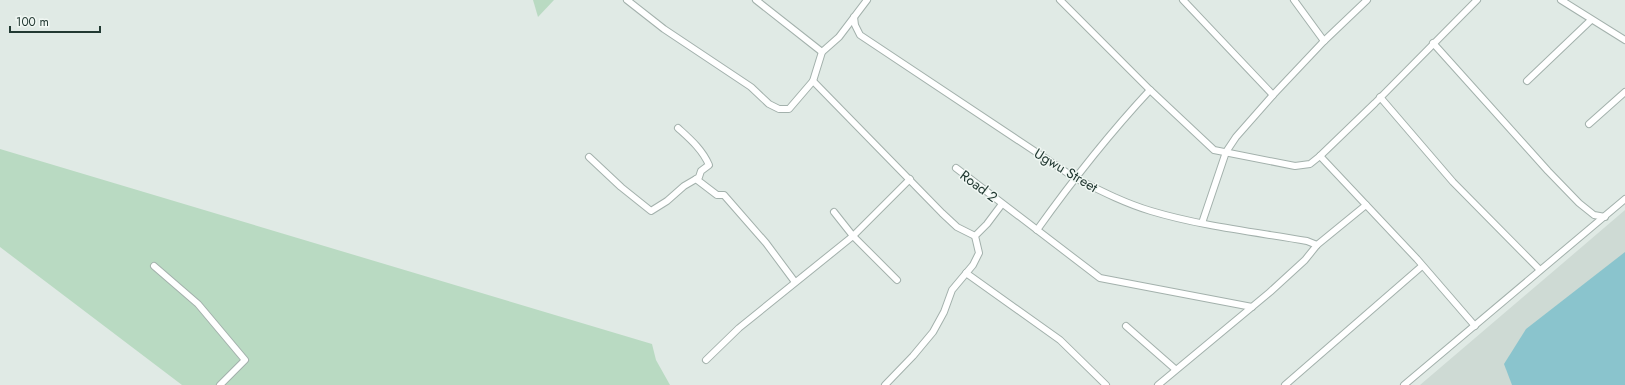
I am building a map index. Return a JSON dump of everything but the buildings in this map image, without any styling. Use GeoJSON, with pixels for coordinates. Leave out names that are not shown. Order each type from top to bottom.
{"type":"FeatureCollection","features":[{"type":"Feature","properties":{"kind":"street"},"geometry":{"type":"LineString","coordinates":[[627,0],[664,29],[744,83],[769,104],[779,109],[789,109],[813,81],[822,52],[839,37],[867,0]]}},
{"type":"Feature","properties":{"kind":"street"},"geometry":{"type":"LineString","coordinates":[[756,0],[822,52]]}},
{"type":"Feature","properties":{"kind":"street"},"geometry":{"type":"LineString","coordinates":[[1060,0],[1150,90],[1214,150],[1295,166],[1310,164],[1320,156],[1477,0]]}},
{"type":"Feature","properties":{"kind":"street"},"geometry":{"type":"LineString","coordinates":[[1183,0],[1273,95]]}},
{"type":"Feature","properties":{"kind":"street"},"geometry":{"type":"LineString","coordinates":[[1294,0],[1324,41]]}},
{"type":"Feature","properties":{"kind":"street"},"geometry":{"type":"LineString","coordinates":[[1202,223],[1226,152],[1236,137],[1324,41],[1367,0]]}},
{"type":"Feature","properties":{"kind":"street"},"geometry":{"type":"LineString","coordinates":[[1561,0],[1625,40]]}},
{"type":"Feature","properties":{"kind":"street","name":"Ugwu Street"},"geometry":{"type":"LineString","coordinates":[[854,17],[855,25],[860,35],[1075,178],[1105,193],[1150,211],[1202,223],[1307,241],[1317,245]]}},
{"type":"Feature","properties":{"kind":"street"},"geometry":{"type":"LineString","coordinates":[[1526,81],[1591,20]]}},
{"type":"Feature","properties":{"kind":"street"},"geometry":{"type":"LineString","coordinates":[[1433,43],[1548,171],[1579,203],[1594,215],[1605,217]]}},
{"type":"Feature","properties":{"kind":"street"},"geometry":{"type":"LineString","coordinates":[[813,81],[957,227],[975,236]]}},
{"type":"Feature","properties":{"kind":"street"},"geometry":{"type":"LineString","coordinates":[[1037,230],[1075,178],[1120,122],[1150,90]]}},
{"type":"Feature","properties":{"kind":"street"},"geometry":{"type":"LineString","coordinates":[[1589,124],[1625,92]]}},
{"type":"Feature","properties":{"kind":"street"},"geometry":{"type":"LineString","coordinates":[[1380,97],[1454,182],[1540,270]]}},
{"type":"Feature","properties":{"kind":"street"},"geometry":{"type":"LineString","coordinates":[[589,157],[621,187],[651,211],[667,201],[684,186],[696,180],[701,171],[709,165],[704,154],[678,128]]}},
{"type":"Feature","properties":{"kind":"street"},"geometry":{"type":"LineString","coordinates":[[1320,156],[1422,266],[1475,326]]}},
{"type":"Feature","properties":{"kind":"street","name":"Road 2"},"geometry":{"type":"LineString","coordinates":[[956,168],[1100,278],[1109,281],[1252,307]]}},
{"type":"Feature","properties":{"kind":"street"},"geometry":{"type":"LineString","coordinates":[[706,360],[739,328],[760,313],[795,282],[853,236],[910,179]]}},
{"type":"Feature","properties":{"kind":"street"},"geometry":{"type":"LineString","coordinates":[[696,180],[717,194],[724,195],[766,243],[795,282]]}},
{"type":"Feature","properties":{"kind":"street"},"geometry":{"type":"LineString","coordinates":[[1404,385],[1625,199]]}},
{"type":"Feature","properties":{"kind":"street"},"geometry":{"type":"LineString","coordinates":[[975,236],[1002,204]]}},
{"type":"Feature","properties":{"kind":"street"},"geometry":{"type":"LineString","coordinates":[[1158,385],[1252,307],[1306,260],[1317,245],[1366,205]]}},
{"type":"Feature","properties":{"kind":"street"},"geometry":{"type":"LineString","coordinates":[[834,212],[853,236],[898,280]]}},
{"type":"Feature","properties":{"kind":"street"},"geometry":{"type":"LineString","coordinates":[[885,385],[913,356],[933,332],[944,312],[952,290],[973,264],[978,253],[975,236]]}},
{"type":"Feature","properties":{"kind":"street"},"geometry":{"type":"LineString","coordinates":[[154,266],[198,304],[245,360],[220,385]]}},
{"type":"Feature","properties":{"kind":"street"},"geometry":{"type":"LineString","coordinates":[[1285,385],[1422,266]]}},
{"type":"Feature","properties":{"kind":"street"},"geometry":{"type":"LineString","coordinates":[[966,273],[1060,340],[1106,385]]}},
{"type":"Feature","properties":{"kind":"street"},"geometry":{"type":"LineString","coordinates":[[1126,326],[1175,370]]}},
{"type":"Feature","properties":{"kind":"shaded area"},"geometry":{"type":"Polygon","coordinates":[[[1625,210],[1625,385],[1420,385],[1556,269],[1625,210]]]}},
{"type":"Feature","properties":{"kind":"green space"},"geometry":{"type":"Polygon","coordinates":[[[533,0],[554,0],[538,17],[533,0]]]}},
{"type":"Feature","properties":{"kind":"green space"},"geometry":{"type":"Polygon","coordinates":[[[0,149],[652,344],[656,360],[670,385],[182,385],[0,247],[0,149]]]}},
{"type":"Feature","properties":{"kind":"water"},"geometry":{"type":"Polygon","coordinates":[[[1625,252],[1625,385],[1512,385],[1504,364],[1526,329],[1625,252]]]}}]}
